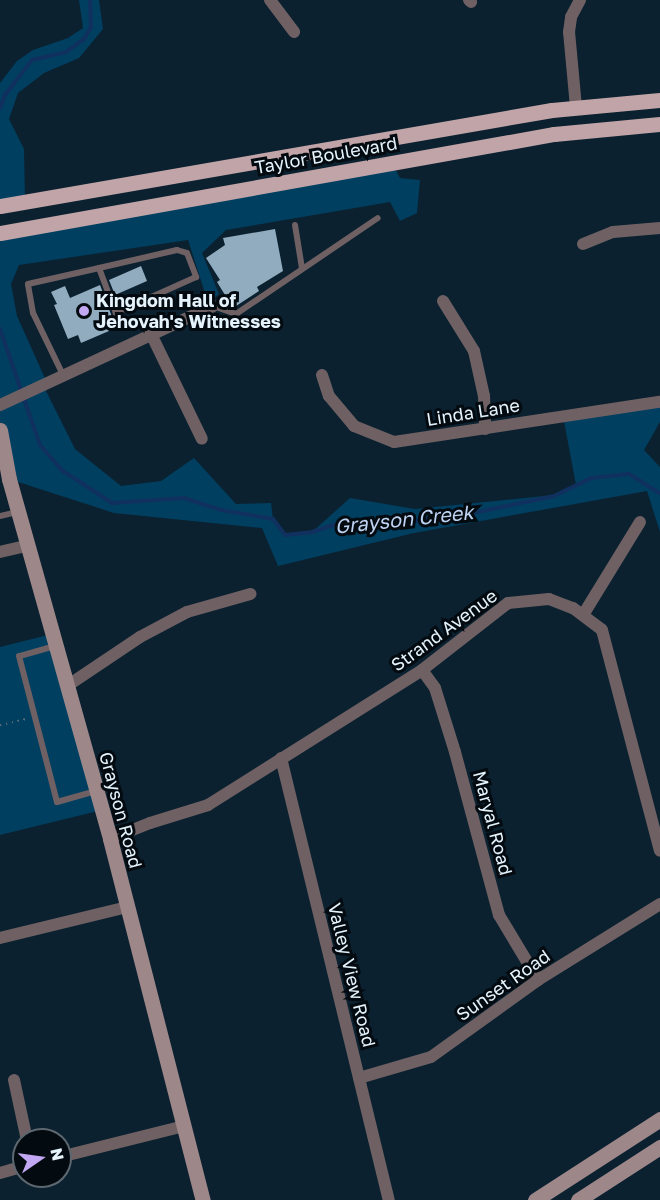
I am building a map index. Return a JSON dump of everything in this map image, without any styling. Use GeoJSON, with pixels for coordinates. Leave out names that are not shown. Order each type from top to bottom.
{"type":"FeatureCollection","features":[{"type":"Feature","properties":{"kind":"main road","name":"Taylor Boulevard"},"geometry":{"type":"LineString","coordinates":[[0,206],[576,107],[660,100]]}},
{"type":"Feature","properties":{"kind":"main road","name":"Taylor Boulevard"},"geometry":{"type":"LineString","coordinates":[[0,233],[554,134],[660,124]]}},
{"type":"Feature","properties":{"kind":"street"},"geometry":{"type":"LineString","coordinates":[[270,0],[294,32]]}},
{"type":"Feature","properties":{"kind":"street"},"geometry":{"type":"LineString","coordinates":[[576,107],[569,32],[571,17],[580,0]]}},
{"type":"Feature","properties":{"kind":"street"},"geometry":{"type":"LineString","coordinates":[[583,244],[613,232],[660,228]]}},
{"type":"Feature","properties":{"kind":"street"},"geometry":{"type":"LineString","coordinates":[[443,301],[474,351],[483,396],[485,429]]}},
{"type":"Feature","properties":{"kind":"street"},"geometry":{"type":"LineString","coordinates":[[5,403],[44,387],[213,306]]}},
{"type":"Feature","properties":{"kind":"street"},"geometry":{"type":"LineString","coordinates":[[152,336],[202,439]]}},
{"type":"Feature","properties":{"kind":"street","name":"Linda Lane"},"geometry":{"type":"LineString","coordinates":[[322,375],[329,396],[354,426],[394,442],[660,402]]}},
{"type":"Feature","properties":{"kind":"street","name":"Grayson Road"},"geometry":{"type":"LineString","coordinates":[[0,430],[3,468],[110,839],[203,1200]]}},
{"type":"Feature","properties":{"kind":"street"},"geometry":{"type":"LineString","coordinates":[[583,615],[640,522]]}},
{"type":"Feature","properties":{"kind":"street"},"geometry":{"type":"LineString","coordinates":[[0,552],[27,546]]}},
{"type":"Feature","properties":{"kind":"street"},"geometry":{"type":"LineString","coordinates":[[66,686],[140,638],[187,612],[250,594]]}},
{"type":"Feature","properties":{"kind":"street","name":"Strand Avenue"},"geometry":{"type":"LineString","coordinates":[[110,839],[150,823],[208,805],[422,670],[508,603],[549,600],[573,608],[602,630],[657,818],[660,851]]}},
{"type":"Feature","properties":{"kind":"street","name":"Maryal Road"},"geometry":{"type":"LineString","coordinates":[[422,670],[435,688],[455,752],[499,915],[538,980]]}},
{"type":"Feature","properties":{"kind":"street","name":"Valley View Road"},"geometry":{"type":"LineString","coordinates":[[281,758],[389,1200]]}},
{"type":"Feature","properties":{"kind":"street","name":"Sunset Road"},"geometry":{"type":"LineString","coordinates":[[359,1078],[431,1057],[538,980],[660,904]]}},
{"type":"Feature","properties":{"kind":"street"},"geometry":{"type":"LineString","coordinates":[[0,938],[128,907]]}},
{"type":"Feature","properties":{"kind":"street"},"geometry":{"type":"LineString","coordinates":[[14,1080],[24,1128]]}},
{"type":"Feature","properties":{"kind":"street"},"geometry":{"type":"LineString","coordinates":[[535,1200],[660,1119]]}},
{"type":"Feature","properties":{"kind":"street"},"geometry":{"type":"LineString","coordinates":[[72,1154],[184,1126]]}},
{"type":"Feature","properties":{"kind":"street"},"geometry":{"type":"LineString","coordinates":[[578,1200],[660,1147]]}},
{"type":"Feature","properties":{"kind":"lane"},"geometry":{"type":"LineString","coordinates":[[213,306],[236,314],[378,218]]}},
{"type":"Feature","properties":{"kind":"lane"},"geometry":{"type":"LineString","coordinates":[[295,225],[302,268]]}},
{"type":"Feature","properties":{"kind":"lane"},"geometry":{"type":"LineString","coordinates":[[64,377],[33,313],[28,284],[177,250],[187,253],[196,277],[116,313],[99,268]]}},
{"type":"Feature","properties":{"kind":"lane"},"geometry":{"type":"LineString","coordinates":[[0,516],[17,512]]}},
{"type":"Feature","properties":{"kind":"lane"},"geometry":{"type":"LineString","coordinates":[[55,646],[19,656],[57,802],[96,791]]}},
{"type":"Feature","properties":{"kind":"path"},"geometry":{"type":"LineString","coordinates":[[0,725],[35,717]]}},
{"type":"Feature","properties":{"kind":"shaded area"},"geometry":{"type":"Polygon","coordinates":[[[79,0],[99,0],[103,29],[79,58],[44,73],[18,93],[9,119],[24,149],[25,203],[0,206],[0,83],[17,61],[33,50],[68,38],[83,28],[79,0]]]}},
{"type":"Feature","properties":{"kind":"shaded area"},"geometry":{"type":"Polygon","coordinates":[[[392,163],[400,178],[420,180],[417,213],[400,221],[390,202],[226,230],[202,253],[219,294],[212,300],[205,293],[188,240],[19,265],[11,284],[17,316],[48,385],[44,387],[75,449],[121,486],[161,481],[194,458],[236,504],[271,503],[273,519],[286,535],[312,532],[350,498],[415,509],[554,495],[576,485],[563,416],[660,402],[660,422],[644,450],[660,467],[660,532],[647,491],[414,533],[278,566],[262,528],[114,513],[9,479],[0,430],[0,233],[392,163]]]}},
{"type":"Feature","properties":{"kind":"shaded area"},"geometry":{"type":"Polygon","coordinates":[[[52,634],[102,810],[0,835],[0,647],[52,634]]]}},
{"type":"Feature","properties":{"kind":"building"},"geometry":{"type":"Polygon","coordinates":[[[275,229],[283,271],[257,287],[259,291],[233,308],[217,282],[220,280],[206,258],[225,245],[223,238],[275,229]]]}},
{"type":"Feature","properties":{"kind":"building"},"geometry":{"type":"Polygon","coordinates":[[[141,266],[147,281],[115,295],[109,280],[141,266]]]}},
{"type":"Feature","properties":{"kind":"building","name":"Kingdom Hall of Jehovah's Witnesses"},"geometry":{"type":"Polygon","coordinates":[[[100,285],[112,317],[104,320],[109,331],[81,343],[78,335],[68,339],[51,292],[65,286],[70,298],[100,285]]]}},
{"type":"Feature","properties":{"kind":"waterway","name":"Grayson Creek"},"geometry":{"type":"LineString","coordinates":[[0,108],[5,95],[32,60],[66,52],[84,39],[91,27],[90,0]]}},
{"type":"Feature","properties":{"kind":"waterway","name":"Grayson Creek"},"geometry":{"type":"LineString","coordinates":[[0,329],[40,445],[63,471],[112,503],[184,498],[221,510],[273,519],[285,535],[312,532],[342,522],[408,522],[464,515],[554,496],[591,478],[629,474],[660,493]]}},
{"type":"Feature","properties":{"kind":"place","name":"Kingdom Hall of Jehovah's Witnesses"},"geometry":{"type":"Point","coordinates":[84,311]}}]}
